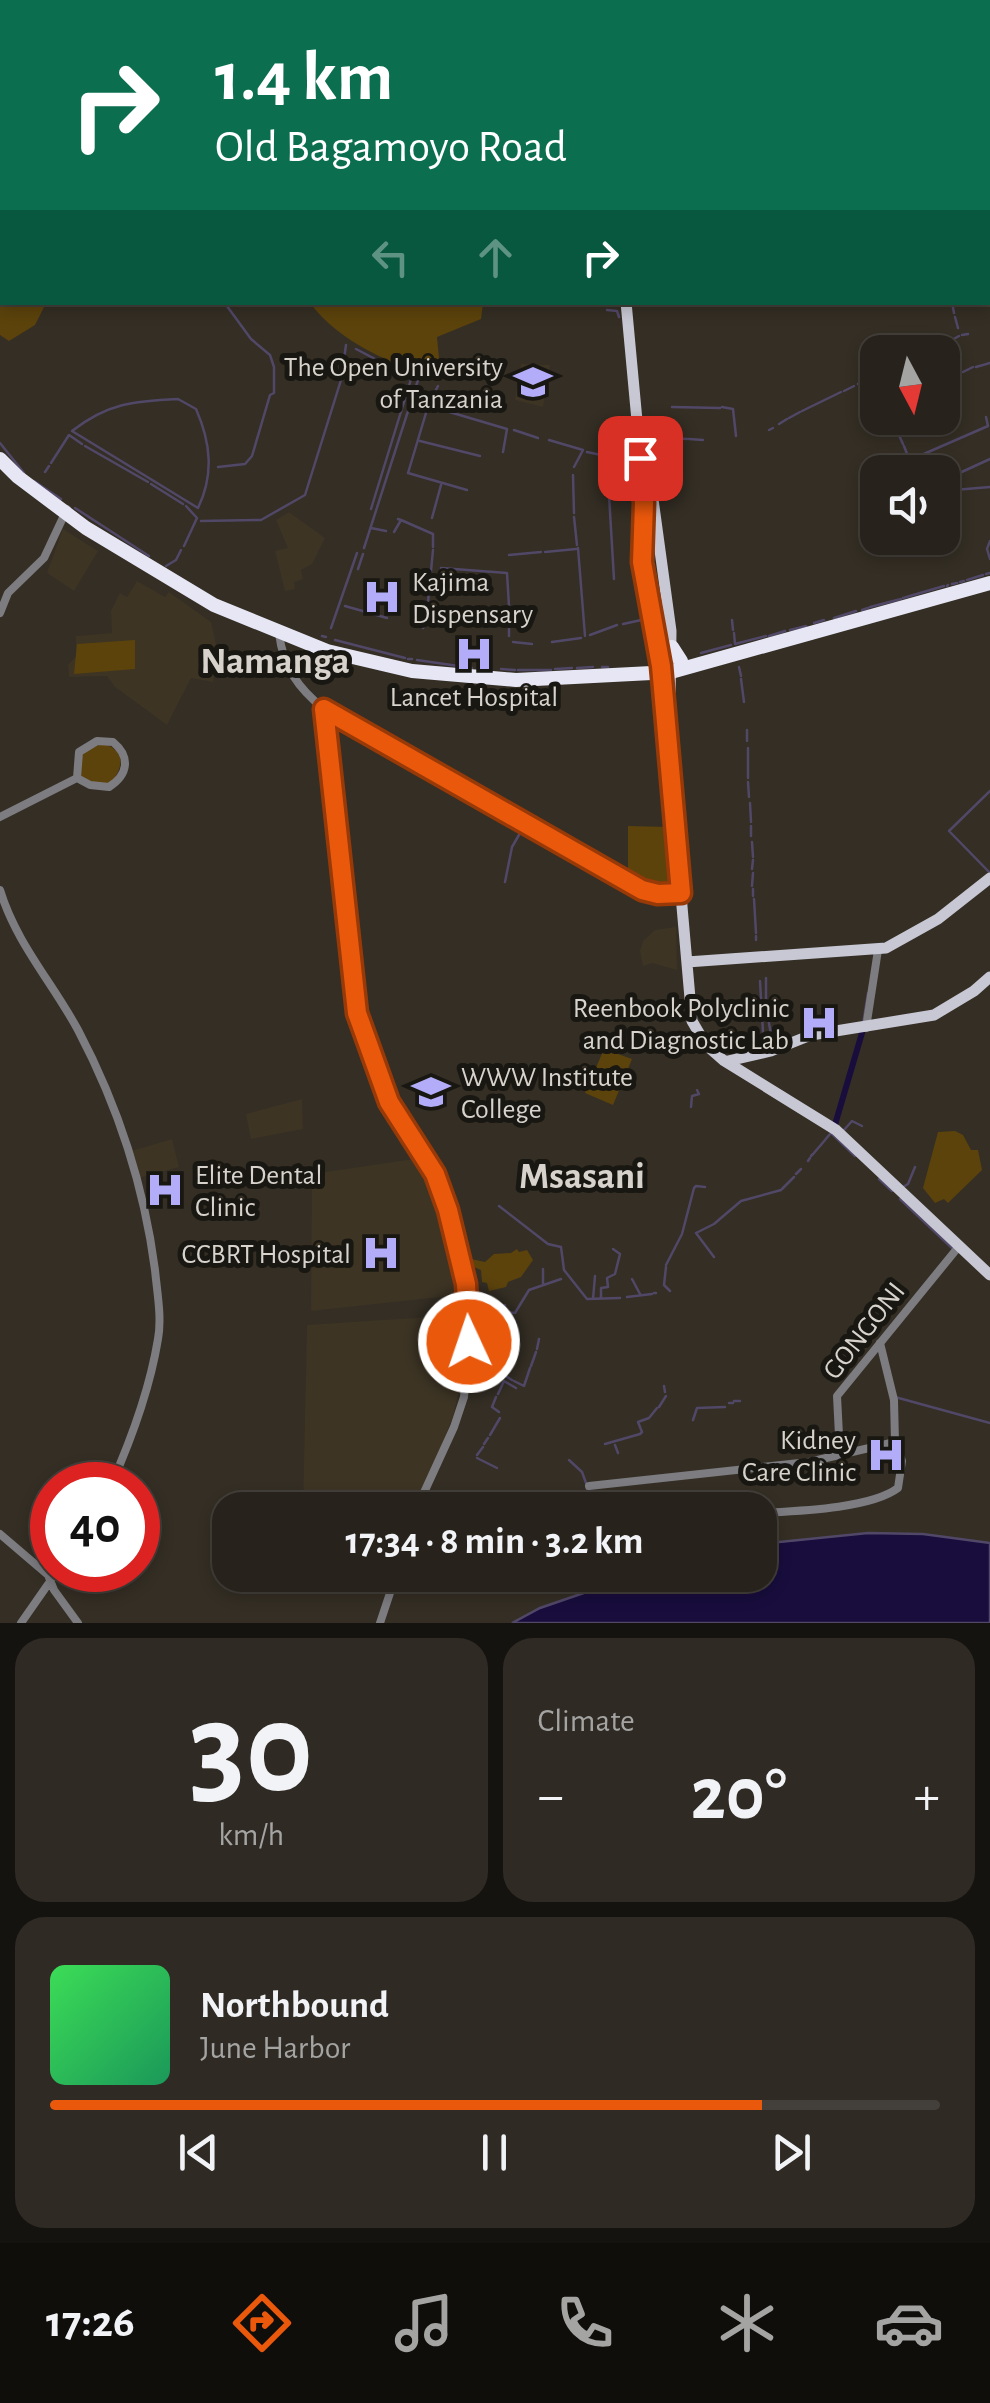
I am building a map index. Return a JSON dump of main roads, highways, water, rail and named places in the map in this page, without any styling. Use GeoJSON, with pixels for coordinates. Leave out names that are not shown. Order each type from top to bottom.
{"type":"FeatureCollection","features":[{"type":"Feature","properties":{"kind":"highway"},"geometry":{"type":"LineString","coordinates":[[0,456],[18,477],[65,508],[175,575],[280,632],[363,662],[459,676],[516,680],[669,667],[737,654],[990,582]]}},
{"type":"Feature","properties":{"kind":"highway"},"geometry":{"type":"LineString","coordinates":[[669,667],[990,575]]}},
{"type":"Feature","properties":{"kind":"highway"},"geometry":{"type":"LineString","coordinates":[[669,667],[672,647]]}},
{"type":"Feature","properties":{"kind":"main road"},"geometry":{"type":"LineString","coordinates":[[630,305],[644,496],[672,647]]}},
{"type":"Feature","properties":{"kind":"main road"},"geometry":{"type":"LineString","coordinates":[[650,526],[642,562],[669,667],[668,757],[692,1021],[706,1044],[728,1061],[834,1128],[990,1275]]}},
{"type":"Feature","properties":{"kind":"main road"},"geometry":{"type":"LineString","coordinates":[[686,962],[878,950],[922,930],[990,878]]}},
{"type":"Feature","properties":{"kind":"main road"},"geometry":{"type":"LineString","coordinates":[[728,1061],[771,1051],[811,1034],[934,1015],[990,977]]}},
{"type":"Feature","properties":{"kind":"waterway"},"geometry":{"type":"LineString","coordinates":[[218,467],[245,464],[252,456],[270,395],[274,393],[270,355],[251,339],[226,305]]}},
{"type":"Feature","properties":{"kind":"waterway"},"geometry":{"type":"LineString","coordinates":[[953,305],[954,313]]}},
{"type":"Feature","properties":{"kind":"waterway"},"geometry":{"type":"LineString","coordinates":[[607,310],[617,311],[619,317]]}},
{"type":"Feature","properties":{"kind":"waterway"},"geometry":{"type":"LineString","coordinates":[[955,317],[958,328]]}},
{"type":"Feature","properties":{"kind":"waterway"},"geometry":{"type":"LineString","coordinates":[[962,335],[968,334]]}},
{"type":"Feature","properties":{"kind":"waterway"},"geometry":{"type":"LineString","coordinates":[[201,521],[261,520],[305,495],[341,380],[346,345]]}},
{"type":"Feature","properties":{"kind":"waterway"},"geometry":{"type":"LineString","coordinates":[[356,349],[377,360]]}},
{"type":"Feature","properties":{"kind":"waterway"},"geometry":{"type":"LineString","coordinates":[[976,367],[990,363]]}},
{"type":"Feature","properties":{"kind":"waterway"},"geometry":{"type":"LineString","coordinates":[[963,372],[973,367]]}},
{"type":"Feature","properties":{"kind":"waterway"},"geometry":{"type":"LineString","coordinates":[[371,509],[412,376]]}},
{"type":"Feature","properties":{"kind":"waterway"},"geometry":{"type":"LineString","coordinates":[[364,548],[418,380]]}},
{"type":"Feature","properties":{"kind":"waterway"},"geometry":{"type":"LineString","coordinates":[[438,386],[408,473],[467,490]]}},
{"type":"Feature","properties":{"kind":"waterway"},"geometry":{"type":"LineString","coordinates":[[844,391],[854,386]]}},
{"type":"Feature","properties":{"kind":"waterway"},"geometry":{"type":"LineString","coordinates":[[802,411],[841,392]]}},
{"type":"Feature","properties":{"kind":"waterway"},"geometry":{"type":"LineString","coordinates":[[178,399],[196,409],[205,434],[207,483],[198,508],[72,431],[98,414],[122,405],[178,399]]}},
{"type":"Feature","properties":{"kind":"waterway"},"geometry":{"type":"LineString","coordinates":[[672,407],[720,408]]}},
{"type":"Feature","properties":{"kind":"waterway"},"geometry":{"type":"LineString","coordinates":[[722,407],[733,409],[736,436]]}},
{"type":"Feature","properties":{"kind":"waterway"},"geometry":{"type":"LineString","coordinates":[[436,408],[507,429],[503,452]]}},
{"type":"Feature","properties":{"kind":"waterway"},"geometry":{"type":"LineString","coordinates":[[789,418],[800,412]]}},
{"type":"Feature","properties":{"kind":"waterway"},"geometry":{"type":"LineString","coordinates":[[921,455],[988,426],[986,417]]}},
{"type":"Feature","properties":{"kind":"waterway"},"geometry":{"type":"LineString","coordinates":[[779,424],[787,419]]}},
{"type":"Feature","properties":{"kind":"waterway"},"geometry":{"type":"LineString","coordinates":[[769,430],[773,428]]}},
{"type":"Feature","properties":{"kind":"waterway"},"geometry":{"type":"LineString","coordinates":[[514,430],[538,438]]}},
{"type":"Feature","properties":{"kind":"waterway"},"geometry":{"type":"LineString","coordinates":[[51,463],[69,435],[82,444]]}},
{"type":"Feature","properties":{"kind":"waterway"},"geometry":{"type":"LineString","coordinates":[[649,435],[670,438]]}},
{"type":"Feature","properties":{"kind":"waterway"},"geometry":{"type":"LineString","coordinates":[[899,435],[903,444]]}},
{"type":"Feature","properties":{"kind":"waterway"},"geometry":{"type":"LineString","coordinates":[[674,438],[687,439]]}},
{"type":"Feature","properties":{"kind":"waterway"},"geometry":{"type":"LineString","coordinates":[[689,439],[703,440]]}},
{"type":"Feature","properties":{"kind":"waterway"},"geometry":{"type":"LineString","coordinates":[[549,440],[583,450],[574,467]]}},
{"type":"Feature","properties":{"kind":"waterway"},"geometry":{"type":"LineString","coordinates":[[420,441],[480,456]]}},
{"type":"Feature","properties":{"kind":"waterway"},"geometry":{"type":"LineString","coordinates":[[0,443],[24,473]]}},
{"type":"Feature","properties":{"kind":"waterway"},"geometry":{"type":"LineString","coordinates":[[85,446],[148,482]]}},
{"type":"Feature","properties":{"kind":"waterway"},"geometry":{"type":"LineString","coordinates":[[904,446],[907,455]]}},
{"type":"Feature","properties":{"kind":"waterway"},"geometry":{"type":"LineString","coordinates":[[587,452],[615,458],[609,495],[614,579]]}},
{"type":"Feature","properties":{"kind":"waterway"},"geometry":{"type":"LineString","coordinates":[[960,473],[990,459]]}},
{"type":"Feature","properties":{"kind":"waterway"},"geometry":{"type":"LineString","coordinates":[[45,472],[49,466]]}},
{"type":"Feature","properties":{"kind":"waterway"},"geometry":{"type":"LineString","coordinates":[[573,475],[574,513]]}},
{"type":"Feature","properties":{"kind":"waterway"},"geometry":{"type":"LineString","coordinates":[[34,481],[61,499]]}},
{"type":"Feature","properties":{"kind":"waterway"},"geometry":{"type":"LineString","coordinates":[[151,484],[183,504]]}},
{"type":"Feature","properties":{"kind":"waterway"},"geometry":{"type":"LineString","coordinates":[[432,518],[441,485]]}},
{"type":"Feature","properties":{"kind":"waterway"},"geometry":{"type":"LineString","coordinates":[[960,490],[990,487]]}},
{"type":"Feature","properties":{"kind":"waterway"},"geometry":{"type":"LineString","coordinates":[[184,546],[197,518],[186,506]]}},
{"type":"Feature","properties":{"kind":"waterway"},"geometry":{"type":"LineString","coordinates":[[75,508],[149,556]]}},
{"type":"Feature","properties":{"kind":"waterway"},"geometry":{"type":"LineString","coordinates":[[574,517],[577,545]]}},
{"type":"Feature","properties":{"kind":"waterway"},"geometry":{"type":"LineString","coordinates":[[394,532],[401,520],[398,519]]}},
{"type":"Feature","properties":{"kind":"waterway"},"geometry":{"type":"LineString","coordinates":[[401,520],[433,534],[433,547]]}},
{"type":"Feature","properties":{"kind":"waterway"},"geometry":{"type":"LineString","coordinates":[[371,528],[386,531]]}},
{"type":"Feature","properties":{"kind":"waterway"},"geometry":{"type":"LineString","coordinates":[[990,541],[990,559]]}},
{"type":"Feature","properties":{"kind":"waterway"},"geometry":{"type":"LineString","coordinates":[[578,548],[585,636]]}},
{"type":"Feature","properties":{"kind":"waterway"},"geometry":{"type":"LineString","coordinates":[[545,552],[576,549]]}},
{"type":"Feature","properties":{"kind":"waterway"},"geometry":{"type":"LineString","coordinates":[[166,566],[176,560],[181,550]]}},
{"type":"Feature","properties":{"kind":"waterway"},"geometry":{"type":"LineString","coordinates":[[423,628],[433,550]]}},
{"type":"Feature","properties":{"kind":"waterway"},"geometry":{"type":"LineString","coordinates":[[509,555],[541,552]]}},
{"type":"Feature","properties":{"kind":"waterway"},"geometry":{"type":"LineString","coordinates":[[331,628],[357,553]]}},
{"type":"Feature","properties":{"kind":"waterway"},"geometry":{"type":"LineString","coordinates":[[358,569],[363,554]]}},
{"type":"Feature","properties":{"kind":"waterway"},"geometry":{"type":"LineString","coordinates":[[441,568],[507,573],[510,623]]}},
{"type":"Feature","properties":{"kind":"waterway"},"geometry":{"type":"LineString","coordinates":[[986,574],[990,573]]}},
{"type":"Feature","properties":{"kind":"waterway"},"geometry":{"type":"LineString","coordinates":[[967,580],[983,575]]}},
{"type":"Feature","properties":{"kind":"waterway"},"geometry":{"type":"LineString","coordinates":[[960,582],[964,581]]}},
{"type":"Feature","properties":{"kind":"waterway"},"geometry":{"type":"LineString","coordinates":[[952,584],[957,583]]}},
{"type":"Feature","properties":{"kind":"waterway"},"geometry":{"type":"LineString","coordinates":[[903,598],[944,586]]}},
{"type":"Feature","properties":{"kind":"waterway"},"geometry":{"type":"LineString","coordinates":[[870,607],[901,599]]}},
{"type":"Feature","properties":{"kind":"waterway"},"geometry":{"type":"LineString","coordinates":[[345,606],[387,618]]}},
{"type":"Feature","properties":{"kind":"waterway"},"geometry":{"type":"LineString","coordinates":[[862,610],[868,608]]}},
{"type":"Feature","properties":{"kind":"waterway"},"geometry":{"type":"LineString","coordinates":[[834,618],[856,611]]}},
{"type":"Feature","properties":{"kind":"waterway"},"geometry":{"type":"LineString","coordinates":[[623,624],[646,619]]}},
{"type":"Feature","properties":{"kind":"waterway"},"geometry":{"type":"LineString","coordinates":[[732,620],[733,630]]}},
{"type":"Feature","properties":{"kind":"waterway"},"geometry":{"type":"LineString","coordinates":[[814,623],[824,620]]}},
{"type":"Feature","properties":{"kind":"waterway"},"geometry":{"type":"LineString","coordinates":[[590,635],[617,625]]}},
{"type":"Feature","properties":{"kind":"waterway"},"geometry":{"type":"LineString","coordinates":[[790,630],[806,626]]}},
{"type":"Feature","properties":{"kind":"waterway"},"geometry":{"type":"LineString","coordinates":[[509,629],[509,636]]}},
{"type":"Feature","properties":{"kind":"waterway"},"geometry":{"type":"LineString","coordinates":[[769,636],[785,631]]}},
{"type":"Feature","properties":{"kind":"waterway"},"geometry":{"type":"LineString","coordinates":[[734,633],[735,644],[766,636]]}},
{"type":"Feature","properties":{"kind":"waterway"},"geometry":{"type":"LineString","coordinates":[[322,636],[326,637]]}},
{"type":"Feature","properties":{"kind":"waterway"},"geometry":{"type":"LineString","coordinates":[[552,642],[581,638]]}},
{"type":"Feature","properties":{"kind":"waterway"},"geometry":{"type":"LineString","coordinates":[[335,640],[405,658]]}},
{"type":"Feature","properties":{"kind":"waterway"},"geometry":{"type":"LineString","coordinates":[[513,642],[532,644]]}},
{"type":"Feature","properties":{"kind":"waterway"},"geometry":{"type":"LineString","coordinates":[[701,653],[731,645]]}},
{"type":"Feature","properties":{"kind":"waterway"},"geometry":{"type":"LineString","coordinates":[[417,660],[472,668]]}},
{"type":"Feature","properties":{"kind":"waterway"},"geometry":{"type":"LineString","coordinates":[[577,668],[593,667]]}},
{"type":"Feature","properties":{"kind":"waterway"},"geometry":{"type":"LineString","coordinates":[[602,667],[608,667]]}},
{"type":"Feature","properties":{"kind":"waterway"},"geometry":{"type":"LineString","coordinates":[[739,667],[741,676]]}},
{"type":"Feature","properties":{"kind":"waterway"},"geometry":{"type":"LineString","coordinates":[[555,669],[572,668]]}},
{"type":"Feature","properties":{"kind":"waterway"},"geometry":{"type":"LineString","coordinates":[[501,669],[515,670]]}},
{"type":"Feature","properties":{"kind":"waterway"},"geometry":{"type":"LineString","coordinates":[[518,670],[551,670]]}},
{"type":"Feature","properties":{"kind":"waterway"},"geometry":{"type":"LineString","coordinates":[[741,679],[744,702]]}},
{"type":"Feature","properties":{"kind":"waterway"},"geometry":{"type":"LineString","coordinates":[[747,730],[747,741]]}},
{"type":"Feature","properties":{"kind":"waterway"},"geometry":{"type":"LineString","coordinates":[[748,748],[748,778]]}},
{"type":"Feature","properties":{"kind":"waterway"},"geometry":{"type":"LineString","coordinates":[[748,782],[749,797]]}},
{"type":"Feature","properties":{"kind":"waterway"},"geometry":{"type":"LineString","coordinates":[[990,791],[949,831],[990,873]]}},
{"type":"Feature","properties":{"kind":"waterway"},"geometry":{"type":"LineString","coordinates":[[750,803],[751,822]]}},
{"type":"Feature","properties":{"kind":"waterway"},"geometry":{"type":"LineString","coordinates":[[751,826],[751,836]]}},
{"type":"Feature","properties":{"kind":"waterway"},"geometry":{"type":"LineString","coordinates":[[505,882],[512,847],[523,828]]}},
{"type":"Feature","properties":{"kind":"waterway"},"geometry":{"type":"LineString","coordinates":[[752,842],[753,857]]}},
{"type":"Feature","properties":{"kind":"waterway"},"geometry":{"type":"LineString","coordinates":[[643,886],[658,891],[674,889],[671,848]]}},
{"type":"Feature","properties":{"kind":"waterway"},"geometry":{"type":"LineString","coordinates":[[752,869],[753,860]]}},
{"type":"Feature","properties":{"kind":"waterway"},"geometry":{"type":"LineString","coordinates":[[752,886],[753,873]]}},
{"type":"Feature","properties":{"kind":"waterway"},"geometry":{"type":"LineString","coordinates":[[753,889],[753,896]]}},
{"type":"Feature","properties":{"kind":"waterway"},"geometry":{"type":"LineString","coordinates":[[754,899],[756,933]]}},
{"type":"Feature","properties":{"kind":"waterway"},"geometry":{"type":"LineString","coordinates":[[766,978],[766,1007],[773,1045]]}},
{"type":"Feature","properties":{"kind":"waterway"},"geometry":{"type":"LineString","coordinates":[[760,981],[764,1049]]}},
{"type":"Feature","properties":{"kind":"waterway"},"geometry":{"type":"LineString","coordinates":[[863,1024],[868,993]]}},
{"type":"Feature","properties":{"kind":"waterway"},"geometry":{"type":"LineString","coordinates":[[834,1128],[862,1033]]}},
{"type":"Feature","properties":{"kind":"waterway"},"geometry":{"type":"LineString","coordinates":[[691,1107],[692,1096],[699,1094],[697,1090]]}},
{"type":"Feature","properties":{"kind":"waterway"},"geometry":{"type":"LineString","coordinates":[[844,1130],[852,1121],[862,1126]]}},
{"type":"Feature","properties":{"kind":"waterway"},"geometry":{"type":"LineString","coordinates":[[820,1146],[830,1134]]}},
{"type":"Feature","properties":{"kind":"waterway"},"geometry":{"type":"LineString","coordinates":[[832,1134],[855,1156]]}},
{"type":"Feature","properties":{"kind":"waterway"},"geometry":{"type":"LineString","coordinates":[[814,1153],[819,1147]]}},
{"type":"Feature","properties":{"kind":"waterway"},"geometry":{"type":"LineString","coordinates":[[903,1187],[915,1167]]}},
{"type":"Feature","properties":{"kind":"waterway"},"geometry":{"type":"LineString","coordinates":[[796,1174],[801,1169]]}},
{"type":"Feature","properties":{"kind":"waterway"},"geometry":{"type":"LineString","coordinates":[[782,1189],[794,1177]]}},
{"type":"Feature","properties":{"kind":"waterway"},"geometry":{"type":"LineString","coordinates":[[879,1179],[892,1191]]}},
{"type":"Feature","properties":{"kind":"waterway"},"geometry":{"type":"LineString","coordinates":[[666,1265],[682,1234],[694,1188],[705,1187]]}},
{"type":"Feature","properties":{"kind":"waterway"},"geometry":{"type":"LineString","coordinates":[[714,1257],[696,1233],[714,1224],[741,1201],[781,1190]]}},
{"type":"Feature","properties":{"kind":"waterway"},"geometry":{"type":"LineString","coordinates":[[900,1199],[953,1249]]}},
{"type":"Feature","properties":{"kind":"waterway"},"geometry":{"type":"LineString","coordinates":[[499,1206],[548,1244],[561,1247],[564,1270],[587,1299],[620,1298]]}},
{"type":"Feature","properties":{"kind":"waterway"},"geometry":{"type":"LineString","coordinates":[[601,1298],[601,1288],[608,1287],[607,1278],[615,1274],[620,1254],[613,1249]]}},
{"type":"Feature","properties":{"kind":"waterway"},"geometry":{"type":"LineString","coordinates":[[666,1267],[664,1285],[670,1291]]}},
{"type":"Feature","properties":{"kind":"waterway"},"geometry":{"type":"LineString","coordinates":[[543,1269],[543,1283]]}},
{"type":"Feature","properties":{"kind":"waterway"},"geometry":{"type":"LineString","coordinates":[[593,1299],[595,1276]]}},
{"type":"Feature","properties":{"kind":"waterway"},"geometry":{"type":"LineString","coordinates":[[505,1305],[505,1312],[515,1313],[529,1290],[561,1279]]}},
{"type":"Feature","properties":{"kind":"waterway"},"geometry":{"type":"LineString","coordinates":[[632,1279],[640,1294]]}},
{"type":"Feature","properties":{"kind":"waterway"},"geometry":{"type":"LineString","coordinates":[[627,1297],[652,1294]]}},
{"type":"Feature","properties":{"kind":"waterway"},"geometry":{"type":"LineString","coordinates":[[508,1347],[515,1321]]}},
{"type":"Feature","properties":{"kind":"waterway"},"geometry":{"type":"LineString","coordinates":[[537,1349],[539,1339]]}},
{"type":"Feature","properties":{"kind":"waterway"},"geometry":{"type":"LineString","coordinates":[[531,1366],[536,1352]]}},
{"type":"Feature","properties":{"kind":"waterway"},"geometry":{"type":"LineString","coordinates":[[503,1367],[509,1353]]}},
{"type":"Feature","properties":{"kind":"waterway"},"geometry":{"type":"LineString","coordinates":[[497,1373],[503,1360]]}},
{"type":"Feature","properties":{"kind":"waterway"},"geometry":{"type":"LineString","coordinates":[[514,1381],[524,1386],[530,1368]]}},
{"type":"Feature","properties":{"kind":"waterway"},"geometry":{"type":"LineString","coordinates":[[501,1373],[512,1380]]}},
{"type":"Feature","properties":{"kind":"waterway"},"geometry":{"type":"LineString","coordinates":[[498,1394],[504,1381],[516,1388]]}},
{"type":"Feature","properties":{"kind":"waterway"},"geometry":{"type":"LineString","coordinates":[[664,1386],[665,1392]]}},
{"type":"Feature","properties":{"kind":"waterway"},"geometry":{"type":"LineString","coordinates":[[659,1407],[666,1396]]}},
{"type":"Feature","properties":{"kind":"waterway"},"geometry":{"type":"LineString","coordinates":[[496,1397],[492,1407],[499,1412]]}},
{"type":"Feature","properties":{"kind":"waterway"},"geometry":{"type":"LineString","coordinates":[[895,1397],[990,1423]]}},
{"type":"Feature","properties":{"kind":"waterway"},"geometry":{"type":"LineString","coordinates":[[734,1401],[740,1401]]}},
{"type":"Feature","properties":{"kind":"waterway"},"geometry":{"type":"LineString","coordinates":[[693,1420],[697,1408],[725,1407]]}},
{"type":"Feature","properties":{"kind":"waterway"},"geometry":{"type":"LineString","coordinates":[[605,1444],[640,1434],[638,1422],[649,1418],[657,1408]]}},
{"type":"Feature","properties":{"kind":"waterway"},"geometry":{"type":"LineString","coordinates":[[490,1435],[500,1418]]}},
{"type":"Feature","properties":{"kind":"waterway"},"geometry":{"type":"LineString","coordinates":[[484,1444],[488,1438]]}},
{"type":"Feature","properties":{"kind":"waterway"},"geometry":{"type":"LineString","coordinates":[[615,1445],[618,1453]]}},
{"type":"Feature","properties":{"kind":"waterway"},"geometry":{"type":"LineString","coordinates":[[477,1455],[483,1447]]}},
{"type":"Feature","properties":{"kind":"waterway"},"geometry":{"type":"LineString","coordinates":[[477,1458],[497,1468]]}},
{"type":"Feature","properties":{"kind":"waterway"},"geometry":{"type":"LineString","coordinates":[[569,1460],[582,1472],[586,1483]]}},
{"type":"Feature","properties":{"kind":"place","name":"The Open University of Tanzania"},"geometry":{"type":"Point","coordinates":[533,382]}},
{"type":"Feature","properties":{"kind":"place","name":"Kajima Dispensary"},"geometry":{"type":"Point","coordinates":[382,597]}},
{"type":"Feature","properties":{"kind":"place","name":"Lancet Hospital"},"geometry":{"type":"Point","coordinates":[474,654]}},
{"type":"Feature","properties":{"kind":"place","name":"Reenbook Polyclinic and Diagnostic Lab"},"geometry":{"type":"Point","coordinates":[819,1023]}},
{"type":"Feature","properties":{"kind":"place","name":"WWW Institute College"},"geometry":{"type":"Point","coordinates":[431,1092]}},
{"type":"Feature","properties":{"kind":"place","name":"Elite Dental Clinic"},"geometry":{"type":"Point","coordinates":[165,1190]}},
{"type":"Feature","properties":{"kind":"place","name":"CCBRT Hospital"},"geometry":{"type":"Point","coordinates":[381,1253]}},
{"type":"Feature","properties":{"kind":"place","name":"Kidney Care Clinic"},"geometry":{"type":"Point","coordinates":[886,1455]}},
{"type":"Feature","properties":{"kind":"district","name":"Namanga"},"geometry":{"type":"Point","coordinates":[275,660]}},
{"type":"Feature","properties":{"kind":"district","name":"Msasani"},"geometry":{"type":"Point","coordinates":[582,1175]}}]}
